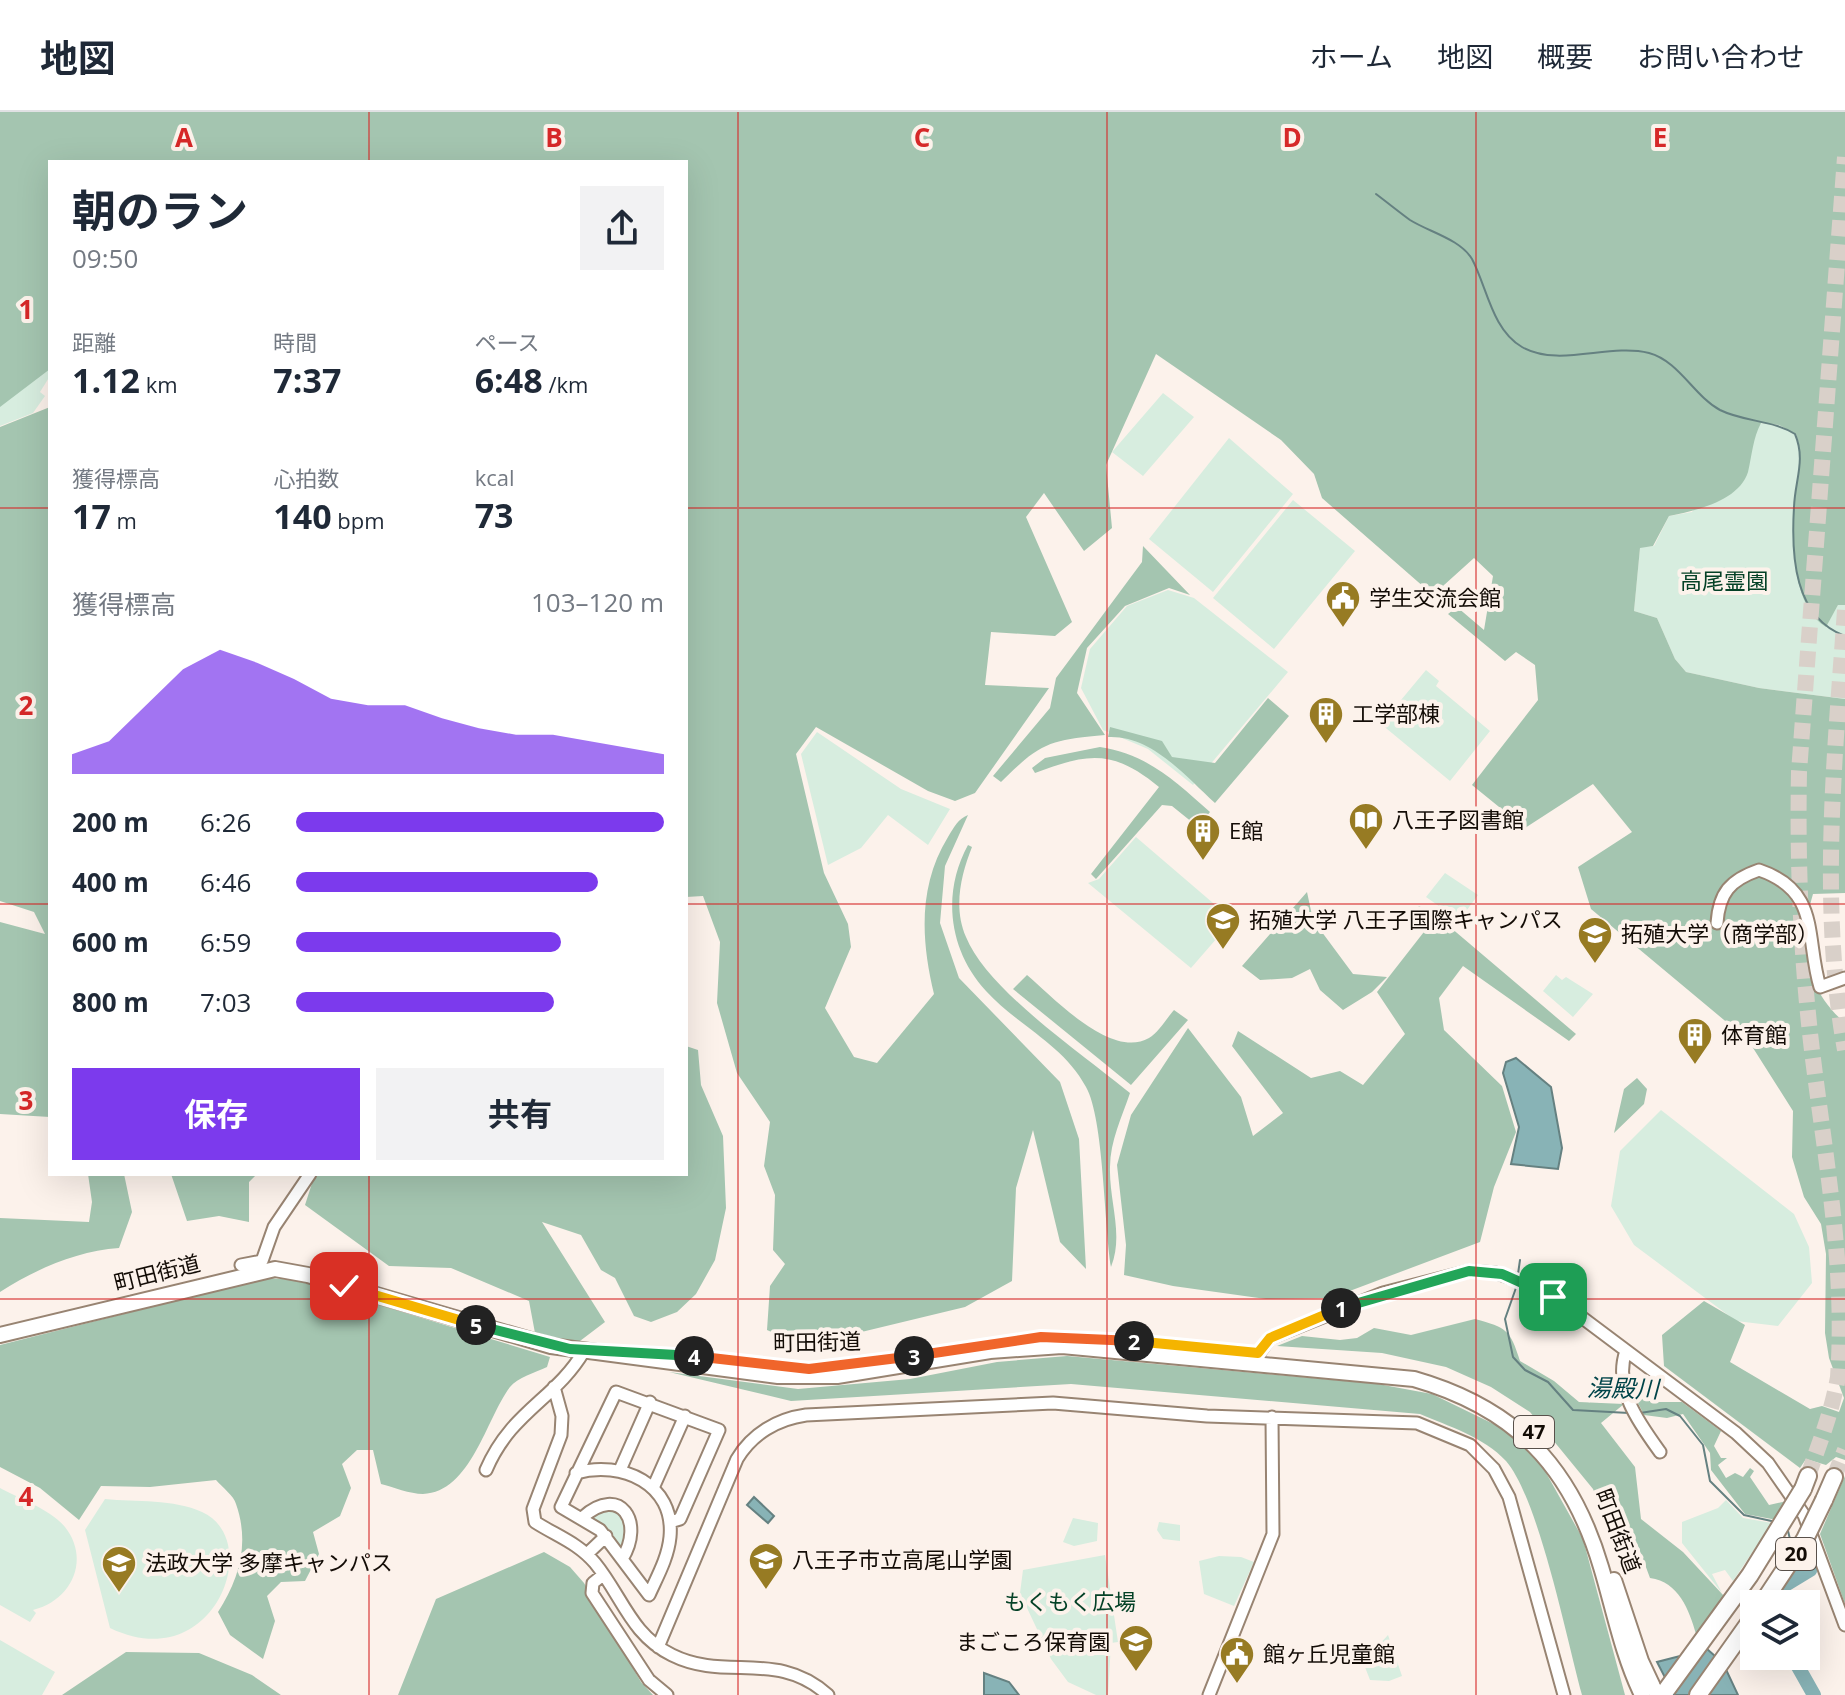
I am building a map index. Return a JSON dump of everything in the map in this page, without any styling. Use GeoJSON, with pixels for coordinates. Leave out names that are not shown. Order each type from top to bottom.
{"type":"FeatureCollection","features":[{"type":"Feature","properties":{"kind":"highway","name":"20"},"geometry":{"type":"LineString","coordinates":[[1771,1590],[1805,1539],[1834,1477]]}},
{"type":"Feature","properties":{"kind":"highway","name":"20"},"geometry":{"type":"LineString","coordinates":[[1662,1693],[1750,1575],[1805,1482]]}},
{"type":"Feature","properties":{"kind":"highway"},"geometry":{"type":"LineString","coordinates":[[1698,1695],[1740,1636]]}},
{"type":"Feature","properties":{"kind":"main road","name":"町田街道"},"geometry":{"type":"LineString","coordinates":[[0,1335],[275,1269],[308,1275],[525,1339],[603,1353],[675,1353],[744,1368],[827,1368],[896,1363],[1015,1344],[1087,1338],[1427,1373],[1489,1398],[1529,1428],[1563,1464],[1589,1507],[1641,1661],[1662,1693]]}},
{"type":"Feature","properties":{"kind":"main road","name":"町田街道"},"geometry":{"type":"LineString","coordinates":[[1255,1357],[1414,1379],[1469,1398],[1518,1429],[1552,1465],[1579,1507],[1597,1553],[1624,1649],[1642,1695]]}},
{"type":"Feature","properties":{"kind":"street"},"geometry":{"type":"LineString","coordinates":[[1717,923],[1721,896],[1730,884],[1759,870],[1778,877],[1805,907],[1812,928],[1812,961],[1820,987],[1845,978]]}},
{"type":"Feature","properties":{"kind":"street"},"geometry":{"type":"LineString","coordinates":[[241,1265],[262,1261],[274,1227],[309,1176]]}},
{"type":"Feature","properties":{"kind":"street"},"geometry":{"type":"LineString","coordinates":[[1255,1357],[1275,1336],[1383,1293],[1469,1271],[1507,1276],[1520,1281],[1564,1304],[1736,1433],[1774,1470],[1815,1537],[1845,1625]]}},
{"type":"Feature","properties":{"kind":"street"},"geometry":{"type":"LineString","coordinates":[[486,1470],[504,1433],[554,1387],[584,1351]]}},
{"type":"Feature","properties":{"kind":"street"},"geometry":{"type":"LineString","coordinates":[[1626,1351],[1621,1375],[1634,1413],[1660,1452]]}},
{"type":"Feature","properties":{"kind":"street"},"geometry":{"type":"LineString","coordinates":[[554,1387],[562,1416],[561,1435],[532,1518],[587,1554],[628,1617],[658,1647],[699,1665],[779,1669],[805,1679],[828,1695]]}},
{"type":"Feature","properties":{"kind":"street"},"geometry":{"type":"LineString","coordinates":[[576,1473],[620,1470],[643,1479],[668,1510],[669,1546],[649,1595],[606,1536],[583,1517],[561,1507],[576,1473],[616,1392],[719,1430],[680,1519],[670,1522]]}},
{"type":"Feature","properties":{"kind":"street"},"geometry":{"type":"LineString","coordinates":[[620,1470],[650,1402]]}},
{"type":"Feature","properties":{"kind":"street"},"geometry":{"type":"LineString","coordinates":[[658,1647],[737,1459],[756,1436],[786,1419],[1053,1403],[1207,1416],[1417,1423],[1447,1433],[1482,1456],[1504,1483],[1564,1695]]}},
{"type":"Feature","properties":{"kind":"street"},"geometry":{"type":"LineString","coordinates":[[653,1488],[685,1416]]}},
{"type":"Feature","properties":{"kind":"street"},"geometry":{"type":"LineString","coordinates":[[1209,1695],[1273,1534],[1272,1417]]}},
{"type":"Feature","properties":{"kind":"street"},"geometry":{"type":"LineString","coordinates":[[583,1517],[595,1507],[608,1504],[626,1512],[632,1523],[633,1537],[622,1559]]}},
{"type":"Feature","properties":{"kind":"street"},"geometry":{"type":"LineString","coordinates":[[587,1554],[606,1536]]}},
{"type":"Feature","properties":{"kind":"street"},"geometry":{"type":"LineString","coordinates":[[603,1575],[593,1583],[592,1593],[649,1680],[667,1695]]}},
{"type":"Feature","properties":{"kind":"green space"},"geometry":{"type":"Polygon","coordinates":[[[0,112],[1845,112],[1845,605],[1838,605],[1826,627],[1806,605],[1796,572],[1793,537],[1799,443],[1796,434],[1779,425],[1761,423],[1748,472],[1736,490],[1715,503],[1669,516],[1653,546],[1640,548],[1634,611],[1657,618],[1675,659],[1686,672],[1759,688],[1845,699],[1845,893],[1813,894],[1808,912],[1806,948],[1813,980],[1821,995],[1845,1023],[1845,1460],[1836,1457],[1826,1465],[1806,1459],[1800,1468],[1664,1366],[1662,1335],[1704,1301],[1745,1325],[1730,1362],[1810,1409],[1822,1406],[1839,1412],[1844,1398],[1829,1358],[1825,1333],[1826,1254],[1821,1224],[1804,1197],[1792,1157],[1793,1111],[1748,1040],[1591,909],[1578,867],[1632,832],[1593,784],[1525,828],[1472,785],[1538,700],[1535,665],[1516,652],[1505,661],[1448,614],[1457,607],[1484,630],[1493,576],[1474,558],[1433,595],[1322,498],[1314,474],[1281,440],[1156,354],[1106,465],[1112,528],[1084,551],[1044,493],[1026,517],[1072,622],[1055,636],[991,632],[985,685],[1049,688],[975,793],[955,801],[928,791],[816,727],[796,754],[824,873],[848,924],[851,947],[825,1008],[854,1057],[877,1063],[934,994],[926,954],[927,894],[938,856],[954,827],[968,815],[945,866],[940,923],[959,978],[1060,1082],[1079,1139],[1086,1269],[1060,1242],[1033,1130],[1016,1188],[1012,1281],[965,1307],[820,1342],[785,1338],[767,1330],[770,1286],[785,1264],[773,1250],[775,1195],[764,1166],[770,1122],[737,1073],[717,1003],[720,942],[703,896],[688,897],[688,160],[48,160],[48,371],[0,407],[0,112]]]}},
{"type":"Feature","properties":{"kind":"green space"},"geometry":{"type":"Polygon","coordinates":[[[48,333],[48,379],[40,392],[45,396],[33,413],[0,426],[0,396],[48,333]]]}},
{"type":"Feature","properties":{"kind":"green space"},"geometry":{"type":"Polygon","coordinates":[[[1163,393],[1194,417],[1143,476],[1112,452],[1163,393]]]}},
{"type":"Feature","properties":{"kind":"green space"},"geometry":{"type":"Polygon","coordinates":[[[48,408],[48,1117],[0,1114],[0,922],[45,934],[34,912],[0,901],[0,427],[48,408]]]}},
{"type":"Feature","properties":{"kind":"green space","name":"高尾霊園"},"geometry":{"type":"Polygon","coordinates":[[[1760,423],[1779,425],[1796,434],[1803,451],[1794,508],[1826,626],[1838,605],[1845,605],[1845,699],[1759,688],[1686,672],[1675,659],[1657,618],[1634,611],[1640,547],[1654,546],[1669,516],[1692,512],[1760,423]]]}},
{"type":"Feature","properties":{"kind":"green space"},"geometry":{"type":"Polygon","coordinates":[[[1229,438],[1293,494],[1213,592],[1149,539],[1229,438]]]}},
{"type":"Feature","properties":{"kind":"green space"},"geometry":{"type":"Polygon","coordinates":[[[1293,500],[1355,551],[1274,649],[1213,598],[1293,500]]]}},
{"type":"Feature","properties":{"kind":"green space"},"geometry":{"type":"Polygon","coordinates":[[[1143,546],[1190,595],[1169,588],[1125,606],[1087,648],[1077,693],[1105,735],[1047,745],[1026,758],[1001,782],[993,776],[1050,708],[1056,678],[1142,562],[1143,546]]]}},
{"type":"Feature","properties":{"kind":"green space"},"geometry":{"type":"Polygon","coordinates":[[[1168,590],[1194,598],[1288,672],[1193,785],[1148,749],[1103,730],[1081,688],[1090,649],[1127,606],[1168,590]]]}},
{"type":"Feature","properties":{"kind":"green space"},"geometry":{"type":"Polygon","coordinates":[[[1426,670],[1439,681],[1436,686],[1490,731],[1450,781],[1381,724],[1426,670]]]}},
{"type":"Feature","properties":{"kind":"green space"},"geometry":{"type":"Polygon","coordinates":[[[1268,698],[1289,716],[1215,803],[1153,750],[1124,738],[1108,737],[1110,727],[1162,741],[1172,757],[1215,763],[1268,698]]]}},
{"type":"Feature","properties":{"kind":"green space"},"geometry":{"type":"Polygon","coordinates":[[[817,732],[901,789],[950,809],[928,845],[888,815],[861,848],[828,865],[801,754],[817,732]]]}},
{"type":"Feature","properties":{"kind":"green space"},"geometry":{"type":"Polygon","coordinates":[[[1100,747],[1132,756],[1160,770],[1210,812],[1198,827],[1172,806],[1162,805],[1096,879],[1091,874],[1159,787],[1128,766],[1100,758],[1070,761],[1035,773],[1032,768],[1045,758],[1100,747]]]}},
{"type":"Feature","properties":{"kind":"green space"},"geometry":{"type":"Polygon","coordinates":[[[1136,837],[1227,915],[1218,926],[1224,930],[1191,968],[1088,883],[1099,879],[1136,837]]]}},
{"type":"Feature","properties":{"kind":"green space"},"geometry":{"type":"Polygon","coordinates":[[[968,845],[972,847],[959,903],[962,926],[977,957],[1015,1000],[1130,1093],[1111,1157],[1116,1242],[1111,1267],[1097,1123],[1086,1087],[1053,1047],[986,991],[973,975],[957,939],[952,901],[954,882],[968,845]]]}},
{"type":"Feature","properties":{"kind":"green space"},"geometry":{"type":"Polygon","coordinates":[[[1445,873],[1478,895],[1464,914],[1456,918],[1426,897],[1445,873]]]}},
{"type":"Feature","properties":{"kind":"green space"},"geometry":{"type":"Polygon","coordinates":[[[1307,892],[1313,920],[1353,974],[1387,977],[1372,992],[1343,1010],[1320,990],[1310,969],[1292,978],[1260,980],[1242,966],[1307,892]]]}},
{"type":"Feature","properties":{"kind":"green space"},"geometry":{"type":"Polygon","coordinates":[[[1419,906],[1437,916],[1576,1034],[1569,1041],[1463,966],[1439,998],[1444,1030],[1502,1086],[1516,1132],[1494,1187],[1480,1242],[1331,1298],[1266,1299],[1173,1286],[1124,1275],[1126,1245],[1117,1165],[1131,1115],[1188,1028],[1241,1097],[1253,1136],[1283,1113],[1232,1046],[1238,1031],[1311,1078],[1340,1071],[1363,1085],[1405,1034],[1377,992],[1427,928],[1411,916],[1419,906]]]}},
{"type":"Feature","properties":{"kind":"green space"},"geometry":{"type":"Polygon","coordinates":[[[1027,975],[1084,1023],[1118,1041],[1134,1043],[1149,1038],[1174,1010],[1188,1020],[1131,1085],[1013,989],[1027,975]]]}},
{"type":"Feature","properties":{"kind":"green space"},"geometry":{"type":"Polygon","coordinates":[[[1556,975],[1562,980],[1566,977],[1593,994],[1573,1017],[1543,991],[1556,975]]]}},
{"type":"Feature","properties":{"kind":"green space"},"geometry":{"type":"Polygon","coordinates":[[[688,1047],[698,1050],[701,1085],[723,1136],[726,1208],[715,1260],[696,1294],[677,1312],[651,1322],[634,1316],[615,1278],[601,1270],[581,1235],[542,1222],[605,1322],[576,1344],[535,1333],[529,1301],[451,1268],[389,1266],[305,1205],[314,1176],[688,1176],[688,1047]]]}},
{"type":"Feature","properties":{"kind":"green space"},"geometry":{"type":"Polygon","coordinates":[[[1637,1078],[1647,1089],[1644,1104],[1614,1133],[1624,1089],[1637,1078]]]}},
{"type":"Feature","properties":{"kind":"green space"},"geometry":{"type":"Polygon","coordinates":[[[1661,1110],[1794,1214],[1809,1247],[1812,1283],[1778,1326],[1736,1321],[1634,1245],[1611,1206],[1620,1151],[1661,1110]]]}},
{"type":"Feature","properties":{"kind":"green space"},"geometry":{"type":"Polygon","coordinates":[[[88,1176],[124,1176],[132,1212],[119,1248],[57,1262],[0,1292],[0,1218],[89,1222],[92,1202],[88,1176]]]}},
{"type":"Feature","properties":{"kind":"green space"},"geometry":{"type":"Polygon","coordinates":[[[172,1176],[255,1176],[249,1182],[249,1222],[219,1216],[187,1221],[172,1176]]]}},
{"type":"Feature","properties":{"kind":"green space"},"geometry":{"type":"Polygon","coordinates":[[[267,1278],[297,1280],[550,1357],[547,1367],[510,1387],[476,1452],[453,1481],[440,1490],[418,1494],[381,1484],[373,1450],[357,1450],[342,1464],[351,1488],[340,1516],[313,1532],[319,1554],[305,1581],[281,1582],[267,1596],[275,1621],[263,1659],[230,1635],[218,1612],[237,1574],[242,1547],[240,1519],[230,1495],[216,1480],[150,1487],[101,1486],[79,1520],[40,1488],[0,1467],[0,1345],[267,1278]]]}},
{"type":"Feature","properties":{"kind":"green space"},"geometry":{"type":"Polygon","coordinates":[[[1475,1319],[1506,1331],[1520,1361],[1554,1381],[1579,1402],[1624,1404],[1601,1423],[1635,1467],[1641,1519],[1683,1552],[1724,1596],[1696,1634],[1681,1598],[1668,1585],[1650,1578],[1637,1543],[1614,1547],[1593,1489],[1530,1412],[1491,1387],[1446,1367],[1382,1353],[1277,1346],[1302,1336],[1340,1340],[1357,1338],[1374,1328],[1411,1335],[1475,1319]]]}},
{"type":"Feature","properties":{"kind":"green space"},"geometry":{"type":"Polygon","coordinates":[[[1067,1356],[1378,1384],[1432,1394],[1510,1432],[1535,1453],[1583,1539],[1625,1695],[1582,1695],[1541,1538],[1530,1506],[1506,1461],[1477,1439],[1420,1414],[1071,1384],[791,1401],[669,1372],[798,1389],[910,1379],[997,1362],[1067,1356]]]}},
{"type":"Feature","properties":{"kind":"green space"},"geometry":{"type":"Polygon","coordinates":[[[1626,1364],[1633,1383],[1651,1402],[1682,1402],[1721,1431],[1714,1446],[1721,1458],[1727,1458],[1718,1465],[1726,1478],[1735,1473],[1743,1477],[1750,1468],[1754,1471],[1750,1477],[1769,1505],[1787,1501],[1777,1520],[1745,1514],[1711,1470],[1710,1453],[1683,1414],[1667,1418],[1644,1415],[1625,1377],[1626,1364]]]}},
{"type":"Feature","properties":{"kind":"green space"},"geometry":{"type":"Polygon","coordinates":[[[1845,1476],[1845,1604],[1820,1534],[1845,1476]]]}},
{"type":"Feature","properties":{"kind":"green space"},"geometry":{"type":"Polygon","coordinates":[[[0,1488],[59,1521],[73,1540],[76,1553],[73,1578],[67,1588],[58,1598],[33,1610],[36,1613],[30,1622],[0,1605],[0,1488]]]}},
{"type":"Feature","properties":{"kind":"green space"},"geometry":{"type":"Polygon","coordinates":[[[105,1499],[179,1505],[202,1512],[220,1527],[229,1549],[228,1574],[219,1599],[201,1621],[177,1635],[146,1639],[110,1628],[85,1530],[105,1499]]]}},
{"type":"Feature","properties":{"kind":"green space"},"geometry":{"type":"Polygon","coordinates":[[[1726,1500],[1743,1518],[1772,1523],[1733,1581],[1725,1570],[1712,1574],[1722,1593],[1682,1543],[1682,1522],[1718,1508],[1726,1500]]]}},
{"type":"Feature","properties":{"kind":"green space"},"geometry":{"type":"Polygon","coordinates":[[[616,1509],[629,1524],[625,1549],[619,1549],[591,1517],[591,1512],[616,1509]]]}},
{"type":"Feature","properties":{"kind":"green space"},"geometry":{"type":"Polygon","coordinates":[[[1073,1518],[1098,1523],[1097,1541],[1074,1546],[1063,1542],[1073,1518]]]}},
{"type":"Feature","properties":{"kind":"green space"},"geometry":{"type":"Polygon","coordinates":[[[1159,1522],[1180,1525],[1180,1541],[1163,1539],[1157,1530],[1159,1522]]]}},
{"type":"Feature","properties":{"kind":"green space"},"geometry":{"type":"Polygon","coordinates":[[[544,1552],[570,1567],[584,1583],[641,1682],[653,1695],[398,1695],[436,1599],[544,1552]]]}},
{"type":"Feature","properties":{"kind":"green space","name":"もくもく広場"},"geometry":{"type":"Polygon","coordinates":[[[1105,1555],[1118,1642],[1111,1643],[1108,1695],[1096,1695],[1068,1682],[1051,1659],[1020,1593],[1023,1570],[1105,1555]]]}},
{"type":"Feature","properties":{"kind":"green space"},"geometry":{"type":"Polygon","coordinates":[[[1219,1556],[1241,1557],[1254,1562],[1234,1606],[1204,1594],[1199,1561],[1219,1556]]]}},
{"type":"Feature","properties":{"kind":"green space"},"geometry":{"type":"Polygon","coordinates":[[[1388,1635],[1402,1676],[1389,1681],[1370,1680],[1363,1662],[1388,1635]]]}},
{"type":"Feature","properties":{"kind":"green space"},"geometry":{"type":"Polygon","coordinates":[[[0,1640],[55,1672],[42,1695],[0,1695],[0,1640]]]}},
{"type":"Feature","properties":{"kind":"green space"},"geometry":{"type":"Polygon","coordinates":[[[126,1652],[199,1653],[252,1675],[281,1695],[62,1695],[126,1652]]]}},
{"type":"Feature","properties":{"kind":"water"},"geometry":{"type":"Polygon","coordinates":[[[1516,1058],[1551,1087],[1562,1148],[1558,1169],[1511,1164],[1519,1127],[1503,1073],[1506,1062],[1516,1058]]]}},
{"type":"Feature","properties":{"kind":"water"},"geometry":{"type":"Polygon","coordinates":[[[754,1497],[774,1516],[768,1523],[747,1505],[754,1497]]]}},
{"type":"Feature","properties":{"kind":"water"},"geometry":{"type":"Polygon","coordinates":[[[1707,1649],[1723,1663],[1738,1695],[1674,1695],[1657,1662],[1707,1649]]]}},
{"type":"Feature","properties":{"kind":"water"},"geometry":{"type":"Polygon","coordinates":[[[984,1673],[1009,1682],[1019,1695],[984,1695],[984,1673]]]}},
{"type":"Feature","properties":{"kind":"waterway"},"geometry":{"type":"LineString","coordinates":[[1376,194],[1410,220],[1467,252],[1497,319],[1522,347],[1552,355],[1617,351],[1649,353],[1669,363],[1720,410],[1795,434],[1800,453],[1794,507],[1795,564],[1799,583],[1815,615],[1845,636]]}},
{"type":"Feature","properties":{"kind":"waterway","name":"湯殿川"},"geometry":{"type":"LineString","coordinates":[[1518,1274],[1520,1260]]}},
{"type":"Feature","properties":{"kind":"waterway","name":"湯殿川"},"geometry":{"type":"LineString","coordinates":[[1517,1285],[1505,1319],[1513,1357],[1525,1370],[1548,1382],[1573,1410],[1629,1413]]}},
{"type":"Feature","properties":{"kind":"waterway","name":"湯殿川"},"geometry":{"type":"LineString","coordinates":[[1640,1413],[1666,1409],[1680,1416],[1703,1445],[1710,1481],[1744,1515],[1776,1522]]}},
{"type":"Feature","properties":{"kind":"waterway","name":"湯殿川"},"geometry":{"type":"LineString","coordinates":[[1788,1531],[1792,1547]]}},
{"type":"Feature","properties":{"kind":"waterway","name":"湯殿川"},"geometry":{"type":"LineString","coordinates":[[1780,1590],[1810,1570],[1807,1559]]}},
{"type":"Feature","properties":{"kind":"waterway","name":"湯殿川"},"geometry":{"type":"LineString","coordinates":[[1800,1670],[1814,1695]]}},
{"type":"Feature","properties":{"kind":"tunnel"},"geometry":{"type":"LineString","coordinates":[[1808,1476],[1829,1415],[1838,1377],[1840,1340],[1838,1266],[1831,1192],[1804,966],[1799,772],[1845,157]]}},
{"type":"Feature","properties":{"kind":"tunnel"},"geometry":{"type":"LineString","coordinates":[[1845,610],[1834,775],[1831,885],[1837,995],[1845,1050]]}},
{"type":"Feature","properties":{"kind":"tunnel"},"geometry":{"type":"LineString","coordinates":[[1834,1477],[1845,1450]]}},
{"type":"Feature","properties":{"kind":"place","name":"学生交流会館"},"geometry":{"type":"Point","coordinates":[1343,629]}},
{"type":"Feature","properties":{"kind":"place","name":"工学部棟"},"geometry":{"type":"Point","coordinates":[1326,745]}},
{"type":"Feature","properties":{"kind":"place","name":"八王子図書館"},"geometry":{"type":"Point","coordinates":[1366,851]}},
{"type":"Feature","properties":{"kind":"place","name":"E館"},"geometry":{"type":"Point","coordinates":[1203,862]}},
{"type":"Feature","properties":{"kind":"place","name":"拓殖大学 八王子国際キャンパス"},"geometry":{"type":"Point","coordinates":[1223,951]}},
{"type":"Feature","properties":{"kind":"place","name":"拓殖大学（商学部）"},"geometry":{"type":"Point","coordinates":[1595,965]}},
{"type":"Feature","properties":{"kind":"place","name":"体育館"},"geometry":{"type":"Point","coordinates":[1695,1066]}},
{"type":"Feature","properties":{"kind":"place","name":"八王子市立高尾山学園"},"geometry":{"type":"Point","coordinates":[766,1591]}},
{"type":"Feature","properties":{"kind":"place","name":"法政大学 多摩キャンパス"},"geometry":{"type":"Point","coordinates":[119,1594]}},
{"type":"Feature","properties":{"kind":"place","name":"まごころ保育園"},"geometry":{"type":"Point","coordinates":[1136,1673]}},
{"type":"Feature","properties":{"kind":"place","name":"館ヶ丘児童館"},"geometry":{"type":"Point","coordinates":[1237,1685]}},
{"type":"Feature","properties":{"kind":"route"},"geometry":{"type":"LineString","coordinates":[[344,1286],[551,1346],[603,1353],[675,1353],[792,1369],[843,1367],[1041,1337],[1094,1338],[1258,1353],[1270,1338],[1343,1307],[1383,1293],[1469,1271],[1502,1274],[1553,1297]]}}]}
